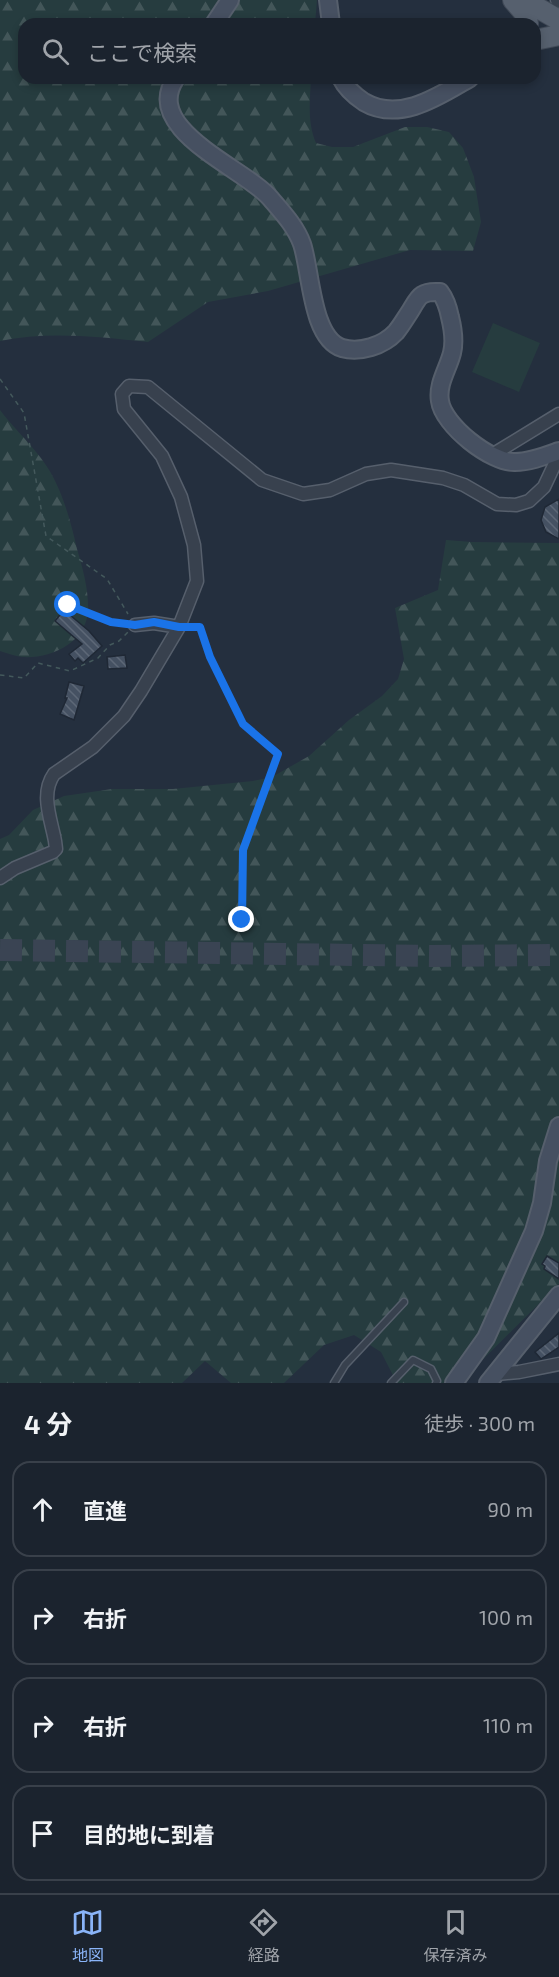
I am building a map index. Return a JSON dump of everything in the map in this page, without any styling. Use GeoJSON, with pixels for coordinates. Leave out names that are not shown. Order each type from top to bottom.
{"type":"FeatureCollection","features":[{"type":"Feature","properties":{"kind":"main road"},"geometry":{"type":"LineString","coordinates":[[513,0],[527,18]]}},
{"type":"Feature","properties":{"kind":"main road"},"geometry":{"type":"LineString","coordinates":[[524,0],[559,20]]}},
{"type":"Feature","properties":{"kind":"main road"},"geometry":{"type":"LineString","coordinates":[[537,0],[559,10]]}},
{"type":"Feature","properties":{"kind":"main road"},"geometry":{"type":"LineString","coordinates":[[541,39],[559,35]]}},
{"type":"Feature","properties":{"kind":"street"},"geometry":{"type":"LineString","coordinates":[[218,18],[230,0]]}},
{"type":"Feature","properties":{"kind":"street"},"geometry":{"type":"LineString","coordinates":[[328,0],[330,18]]}},
{"type":"Feature","properties":{"kind":"street"},"geometry":{"type":"LineString","coordinates":[[541,36],[559,26]]}},
{"type":"Feature","properties":{"kind":"street"},"geometry":{"type":"LineString","coordinates":[[173,84],[170,92],[170,105],[173,116],[184,131],[196,144],[267,193],[293,225],[302,245],[318,319],[327,336],[338,347],[352,350],[367,349],[377,345],[396,333],[420,295],[430,291],[440,292],[445,298],[454,342],[452,354],[441,381],[439,400],[450,424],[473,444],[512,463],[559,453]]}},
{"type":"Feature","properties":{"kind":"street"},"geometry":{"type":"LineString","coordinates":[[346,84],[355,96],[367,104],[383,109],[399,109],[416,106],[459,84]]}},
{"type":"Feature","properties":{"kind":"street"},"geometry":{"type":"LineString","coordinates":[[0,878],[15,868],[56,849],[46,794],[50,779],[93,747],[124,716],[141,692],[179,627],[196,581],[194,545],[181,497],[162,456],[124,409],[122,394],[129,386],[148,387],[262,480],[303,494],[330,490],[366,474],[391,470],[443,478],[464,485],[497,504],[516,505],[529,501],[544,487],[559,453]]}},
{"type":"Feature","properties":{"kind":"street"},"geometry":{"type":"LineString","coordinates":[[492,455],[559,414]]}},
{"type":"Feature","properties":{"kind":"street"},"geometry":{"type":"LineString","coordinates":[[135,625],[154,622],[179,627]]}},
{"type":"Feature","properties":{"kind":"street"},"geometry":{"type":"LineString","coordinates":[[454,1383],[486,1338],[534,1231],[542,1203],[549,1155],[559,1126]]}},
{"type":"Feature","properties":{"kind":"street"},"geometry":{"type":"LineString","coordinates":[[492,1378],[559,1295]]}},
{"type":"Feature","properties":{"kind":"street"},"geometry":{"type":"LineString","coordinates":[[492,1378],[559,1365]]}},
{"type":"Feature","properties":{"kind":"lane"},"geometry":{"type":"LineString","coordinates":[[334,1383],[345,1365],[404,1302]]}},
{"type":"Feature","properties":{"kind":"lane"},"geometry":{"type":"LineString","coordinates":[[391,1383],[413,1360],[431,1369],[437,1381],[435,1383]]}},
{"type":"Feature","properties":{"kind":"path"},"geometry":{"type":"LineString","coordinates":[[0,378],[24,413],[46,536],[107,579],[135,625]]}},
{"type":"Feature","properties":{"kind":"path"},"geometry":{"type":"LineString","coordinates":[[56,610],[68,605],[111,622],[135,625]]}},
{"type":"Feature","properties":{"kind":"path"},"geometry":{"type":"LineString","coordinates":[[0,675],[24,678],[38,663],[70,671],[98,658],[135,625]]}},
{"type":"Feature","properties":{"kind":"path"},"geometry":{"type":"LineString","coordinates":[[179,627],[200,627],[210,657],[243,724],[278,754],[243,850],[242,920]]}},
{"type":"Feature","properties":{"kind":"green space"},"geometry":{"type":"Polygon","coordinates":[[[0,0],[317,0],[316,18],[18,18],[18,84],[311,84],[310,119],[316,143],[332,147],[353,147],[405,127],[427,127],[449,132],[463,148],[474,177],[481,222],[473,251],[410,250],[268,291],[208,302],[148,342],[55,336],[0,341],[0,0]]]}},
{"type":"Feature","properties":{"kind":"green space"},"geometry":{"type":"Polygon","coordinates":[[[493,323],[540,343],[519,392],[472,372],[493,323]]]}},
{"type":"Feature","properties":{"kind":"green space"},"geometry":{"type":"Polygon","coordinates":[[[0,410],[38,454],[56,483],[63,499],[87,588],[88,612],[80,632],[65,647],[33,657],[19,657],[0,651],[0,410]]]}},
{"type":"Feature","properties":{"kind":"green space"},"geometry":{"type":"Polygon","coordinates":[[[446,540],[559,543],[559,1284],[459,1383],[397,1383],[381,1352],[354,1335],[324,1345],[284,1383],[231,1383],[205,1361],[182,1383],[0,1383],[0,839],[9,835],[33,810],[64,796],[112,789],[173,789],[253,781],[272,777],[309,756],[349,720],[382,696],[398,679],[404,659],[395,608],[438,590],[446,540]]]}},
{"type":"Feature","properties":{"kind":"building"},"geometry":{"type":"Polygon","coordinates":[[[559,499],[559,539],[546,532],[541,520],[545,507],[559,499]]]}},
{"type":"Feature","properties":{"kind":"building"},"geometry":{"type":"Polygon","coordinates":[[[64,610],[89,631],[102,646],[83,663],[78,658],[75,661],[69,654],[82,644],[55,621],[64,610]]]}},
{"type":"Feature","properties":{"kind":"building"},"geometry":{"type":"Polygon","coordinates":[[[125,655],[127,668],[108,669],[107,657],[125,655]]]}},
{"type":"Feature","properties":{"kind":"building"},"geometry":{"type":"Polygon","coordinates":[[[69,682],[84,686],[74,720],[60,714],[67,698],[65,698],[69,682]]]}},
{"type":"Feature","properties":{"kind":"building"},"geometry":{"type":"Polygon","coordinates":[[[547,1256],[559,1263],[559,1279],[544,1269],[545,1266],[542,1264],[547,1256]]]}},
{"type":"Feature","properties":{"kind":"building"},"geometry":{"type":"Polygon","coordinates":[[[559,1333],[559,1347],[541,1359],[535,1352],[559,1333]]]}},
{"type":"Feature","properties":{"kind":"tunnel"},"geometry":{"type":"LineString","coordinates":[[0,950],[430,956],[559,955]]}},
{"type":"Feature","properties":{"kind":"route"},"geometry":{"type":"LineString","coordinates":[[68,605],[111,622],[135,625],[154,622],[179,627],[200,627],[210,657],[243,724],[278,754],[243,850],[242,920]]}}]}
